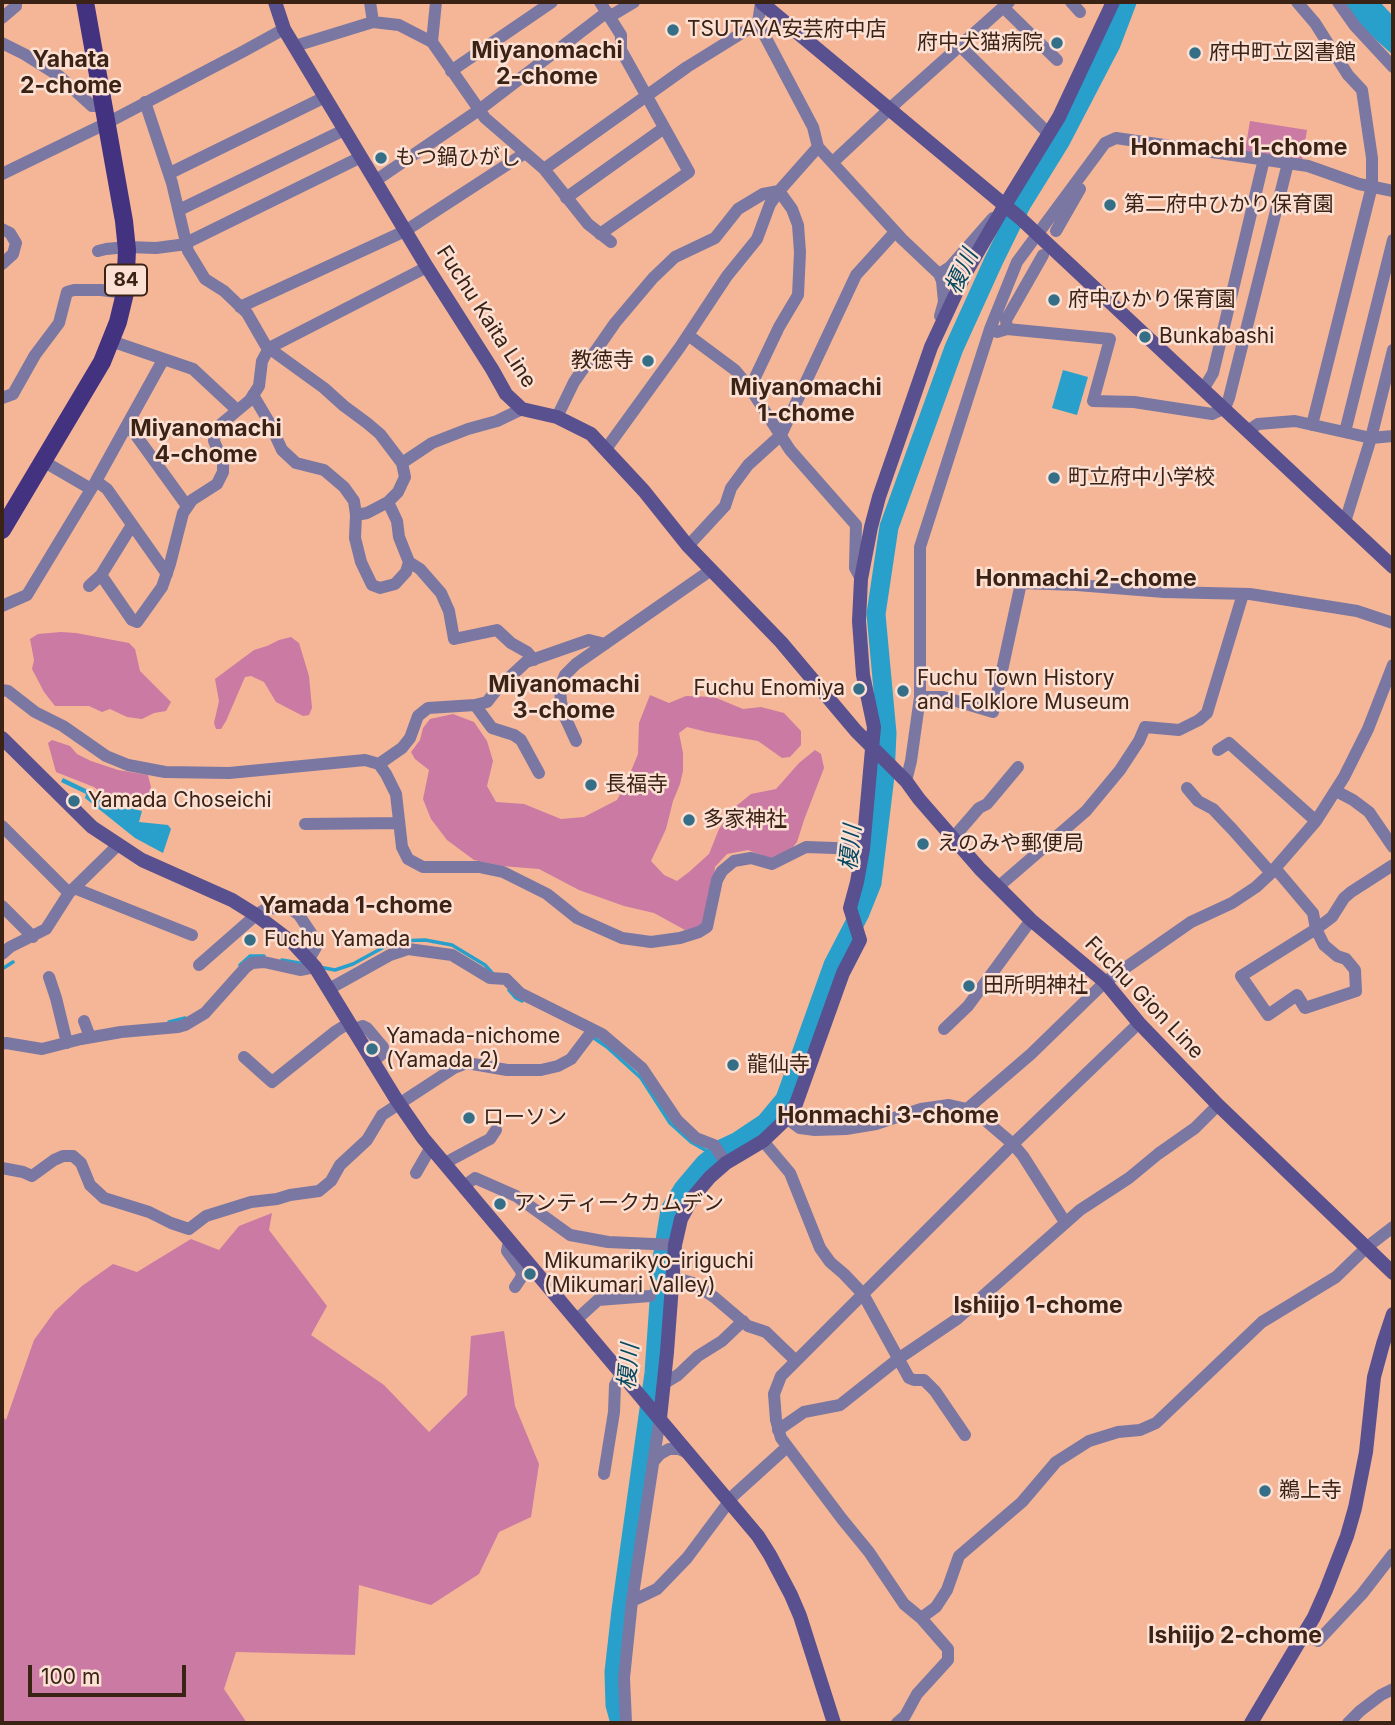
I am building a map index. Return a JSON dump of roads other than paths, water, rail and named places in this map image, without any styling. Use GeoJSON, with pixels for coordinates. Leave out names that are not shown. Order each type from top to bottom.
{"type":"FeatureCollection","features":[{"type":"Feature","properties":{"kind":"main road","name":"84"},"geometry":{"type":"LineString","coordinates":[[3,526],[98,368],[118,322],[125,293],[127,247],[85,2]]}},
{"type":"Feature","properties":{"kind":"street","name":"Fuchu Kaita Line"},"geometry":{"type":"LineString","coordinates":[[275,2],[284,29],[426,267],[506,394],[522,409],[557,417],[591,434],[644,491],[688,547],[781,642],[876,751]]}},
{"type":"Feature","properties":{"kind":"street"},"geometry":{"type":"LineString","coordinates":[[370,2],[373,22]]}},
{"type":"Feature","properties":{"kind":"street"},"geometry":{"type":"LineString","coordinates":[[432,42],[436,2]]}},
{"type":"Feature","properties":{"kind":"street"},"geometry":{"type":"LineString","coordinates":[[451,71],[552,2]]}},
{"type":"Feature","properties":{"kind":"street"},"geometry":{"type":"LineString","coordinates":[[375,181],[479,110],[605,10],[634,2]]}},
{"type":"Feature","properties":{"kind":"street"},"geometry":{"type":"LineString","coordinates":[[627,1723],[624,1678],[632,1601],[663,1384],[675,1245],[681,1219],[693,1196],[726,1163],[763,1141],[796,1104],[843,973],[860,940],[850,908],[863,849],[876,751],[863,675],[859,621],[861,579],[879,497],[944,302],[939,274],[895,232],[818,147],[813,127],[758,23],[761,2]]}},
{"type":"Feature","properties":{"kind":"street"},"geometry":{"type":"LineString","coordinates":[[761,2],[1009,208],[1393,567]]}},
{"type":"Feature","properties":{"kind":"street"},"geometry":{"type":"LineString","coordinates":[[1071,2],[1080,12]]}},
{"type":"Feature","properties":{"kind":"street"},"geometry":{"type":"LineString","coordinates":[[931,347],[965,274],[1009,208],[1059,117],[1113,2]]}},
{"type":"Feature","properties":{"kind":"street"},"geometry":{"type":"LineString","coordinates":[[1297,2],[1315,23],[1348,75],[1362,90],[1372,158],[1372,186],[1312,425]]}},
{"type":"Feature","properties":{"kind":"street"},"geometry":{"type":"LineString","coordinates":[[1338,2],[1355,26],[1393,67]]}},
{"type":"Feature","properties":{"kind":"street"},"geometry":{"type":"LineString","coordinates":[[2,4],[19,3]]}},
{"type":"Feature","properties":{"kind":"street"},"geometry":{"type":"LineString","coordinates":[[2,18],[19,3]]}},
{"type":"Feature","properties":{"kind":"street"},"geometry":{"type":"LineString","coordinates":[[833,162],[1006,4],[1057,60]]}},
{"type":"Feature","properties":{"kind":"street"},"geometry":{"type":"LineString","coordinates":[[600,234],[689,172],[621,50],[621,35],[605,10]]}},
{"type":"Feature","properties":{"kind":"street"},"geometry":{"type":"LineString","coordinates":[[295,46],[373,22],[399,25],[432,42],[479,110],[497,130],[544,169],[588,224],[611,242]]}},
{"type":"Feature","properties":{"kind":"street"},"geometry":{"type":"LineString","coordinates":[[544,169],[687,67],[758,23]]}},
{"type":"Feature","properties":{"kind":"street"},"geometry":{"type":"LineString","coordinates":[[2,174],[106,114],[145,102],[284,29]]}},
{"type":"Feature","properties":{"kind":"street"},"geometry":{"type":"LineString","coordinates":[[2,43],[60,76],[92,106],[106,114]]}},
{"type":"Feature","properties":{"kind":"street"},"geometry":{"type":"LineString","coordinates":[[960,46],[1049,134]]}},
{"type":"Feature","properties":{"kind":"street"},"geometry":{"type":"LineString","coordinates":[[170,173],[325,97]]}},
{"type":"Feature","properties":{"kind":"street"},"geometry":{"type":"LineString","coordinates":[[145,102],[170,173],[188,251],[205,279],[225,290],[247,313],[265,346],[367,422],[402,463],[405,477],[398,492],[388,502],[367,513],[356,515]]}},
{"type":"Feature","properties":{"kind":"street"},"geometry":{"type":"LineString","coordinates":[[566,198],[664,128]]}},
{"type":"Feature","properties":{"kind":"street"},"geometry":{"type":"LineString","coordinates":[[179,210],[344,130]]}},
{"type":"Feature","properties":{"kind":"street"},"geometry":{"type":"LineString","coordinates":[[1007,329],[1006,320],[1044,240],[1092,161],[1105,143],[1116,138],[1308,166],[1359,184],[1393,191]]}},
{"type":"Feature","properties":{"kind":"street"},"geometry":{"type":"LineString","coordinates":[[606,449],[646,396],[727,276],[757,239],[770,204],[779,191],[818,147]]}},
{"type":"Feature","properties":{"kind":"street"},"geometry":{"type":"LineString","coordinates":[[240,307],[405,231],[525,153]]}},
{"type":"Feature","properties":{"kind":"street"},"geometry":{"type":"LineString","coordinates":[[98,251],[186,244],[361,157]]}},
{"type":"Feature","properties":{"kind":"street"},"geometry":{"type":"LineString","coordinates":[[1204,388],[1213,373],[1264,159]]}},
{"type":"Feature","properties":{"kind":"street"},"geometry":{"type":"LineString","coordinates":[[990,330],[996,332],[1007,329],[1110,339],[1093,401],[1135,402],[1212,414],[1225,408],[1288,163]]}},
{"type":"Feature","properties":{"kind":"street"},"geometry":{"type":"LineString","coordinates":[[751,388],[779,327],[798,295],[798,225],[792,209],[779,191]]}},
{"type":"Feature","properties":{"kind":"street"},"geometry":{"type":"LineString","coordinates":[[557,417],[574,382],[615,323],[653,278],[675,257],[715,237],[738,209],[763,194],[779,191]]}},
{"type":"Feature","properties":{"kind":"street"},"geometry":{"type":"LineString","coordinates":[[939,274],[950,267],[1009,208]]}},
{"type":"Feature","properties":{"kind":"street"},"geometry":{"type":"LineString","coordinates":[[2,229],[10,233],[16,243],[13,254],[2,264]]}},
{"type":"Feature","properties":{"kind":"street"},"geometry":{"type":"LineString","coordinates":[[688,547],[726,506],[731,488],[748,465],[781,435],[856,275],[895,232]]}},
{"type":"Feature","properties":{"kind":"street"},"geometry":{"type":"LineString","coordinates":[[906,780],[920,697],[920,547],[990,330],[1017,262],[1044,240]]}},
{"type":"Feature","properties":{"kind":"street"},"geometry":{"type":"LineString","coordinates":[[1345,432],[1393,240]]}},
{"type":"Feature","properties":{"kind":"street"},"geometry":{"type":"LineString","coordinates":[[101,575],[132,620],[137,622],[162,587],[187,506],[217,484],[223,472],[223,462],[214,441],[215,429],[253,396],[259,386],[262,361],[269,348],[426,267]]}},
{"type":"Feature","properties":{"kind":"street"},"geometry":{"type":"LineString","coordinates":[[2,398],[13,394],[35,355],[59,323],[67,292],[101,290],[125,293]]}},
{"type":"Feature","properties":{"kind":"street"},"geometry":{"type":"LineString","coordinates":[[688,335],[735,370],[751,388],[790,450],[856,525],[855,568],[861,579]]}},
{"type":"Feature","properties":{"kind":"street"},"geometry":{"type":"LineString","coordinates":[[111,341],[193,369],[237,410]]}},
{"type":"Feature","properties":{"kind":"street"},"geometry":{"type":"LineString","coordinates":[[1345,522],[1371,438],[1393,350]]}},
{"type":"Feature","properties":{"kind":"street"},"geometry":{"type":"LineString","coordinates":[[2,606],[27,596],[94,485],[163,360]]}},
{"type":"Feature","properties":{"kind":"street"},"geometry":{"type":"LineString","coordinates":[[253,396],[282,450],[296,463],[324,470],[344,487],[354,501],[355,538],[361,562],[372,585],[380,587],[395,584],[406,572],[409,562]]}},
{"type":"Feature","properties":{"kind":"street"},"geometry":{"type":"LineString","coordinates":[[402,463],[432,443],[498,421],[522,409]]}},
{"type":"Feature","properties":{"kind":"street"},"geometry":{"type":"LineString","coordinates":[[1249,430],[1258,424],[1295,421],[1371,438],[1393,436]]}},
{"type":"Feature","properties":{"kind":"street"},"geometry":{"type":"LineString","coordinates":[[127,426],[187,506]]}},
{"type":"Feature","properties":{"kind":"street"},"geometry":{"type":"LineString","coordinates":[[43,461],[107,489],[167,574]]}},
{"type":"Feature","properties":{"kind":"street"},"geometry":{"type":"LineString","coordinates":[[388,502],[397,521],[399,537],[409,562],[420,569],[441,593],[449,611],[454,639],[497,630],[534,660]]}},
{"type":"Feature","properties":{"kind":"street"},"geometry":{"type":"LineString","coordinates":[[89,586],[101,575],[132,525]]}},
{"type":"Feature","properties":{"kind":"street"},"geometry":{"type":"LineString","coordinates":[[576,741],[565,717],[560,687],[565,675],[576,664],[711,570]]}},
{"type":"Feature","properties":{"kind":"street"},"geometry":{"type":"LineString","coordinates":[[920,697],[943,697],[993,712],[1021,583],[1243,594],[1357,611],[1393,623]]}},
{"type":"Feature","properties":{"kind":"street"},"geometry":{"type":"LineString","coordinates":[[998,887],[1086,811],[1120,770],[1145,727],[1179,730],[1207,713],[1243,594]]}},
{"type":"Feature","properties":{"kind":"street"},"geometry":{"type":"LineString","coordinates":[[379,764],[402,748],[410,738],[418,716],[428,709],[487,702],[526,662],[589,640],[606,644]]}},
{"type":"Feature","properties":{"kind":"street"},"geometry":{"type":"LineString","coordinates":[[967,1110],[1031,1054],[1105,982],[1191,922],[1232,903],[1256,887],[1273,871],[1316,821],[1336,791],[1368,729],[1393,665]]}},
{"type":"Feature","properties":{"kind":"street"},"geometry":{"type":"LineString","coordinates":[[2,690],[8,691],[35,712],[63,726],[106,756],[128,765],[165,772],[229,773],[365,760],[379,764],[396,794],[402,847],[408,859],[424,867],[478,867],[503,872],[547,894],[577,918],[622,938],[651,942],[680,938],[707,927],[722,870],[734,861],[751,858],[772,864],[806,847],[863,849]]}},
{"type":"Feature","properties":{"kind":"street"},"geometry":{"type":"LineString","coordinates":[[475,705],[492,729],[514,735],[521,740],[539,773]]}},
{"type":"Feature","properties":{"kind":"street"},"geometry":{"type":"LineString","coordinates":[[2,737],[92,827],[142,860],[220,895],[256,915],[282,934],[311,963],[372,1062],[431,1147],[744,1518],[764,1546],[800,1616],[834,1723]]}},
{"type":"Feature","properties":{"kind":"street"},"geometry":{"type":"LineString","coordinates":[[1218,750],[1229,743],[1316,821]]}},
{"type":"Feature","properties":{"kind":"street","name":"Fuchu Gion Line"},"geometry":{"type":"LineString","coordinates":[[876,751],[906,780],[919,799],[998,887],[1031,920],[1105,982],[1139,1023],[1218,1105],[1393,1273]]}},
{"type":"Feature","properties":{"kind":"street"},"geometry":{"type":"LineString","coordinates":[[953,838],[1018,768]]}},
{"type":"Feature","properties":{"kind":"street"},"geometry":{"type":"LineString","coordinates":[[1187,788],[1198,801],[1213,809],[1313,913],[1316,929],[1324,944],[1337,956],[1346,959],[1355,970],[1356,991],[1305,1008],[1297,995],[1268,1015],[1241,976],[1316,929],[1332,916],[1351,892],[1393,865]]}},
{"type":"Feature","properties":{"kind":"street"},"geometry":{"type":"LineString","coordinates":[[1336,791],[1369,812],[1393,847]]}},
{"type":"Feature","properties":{"kind":"street"},"geometry":{"type":"LineString","coordinates":[[305,824],[399,823]]}},
{"type":"Feature","properties":{"kind":"street"},"geometry":{"type":"LineString","coordinates":[[2,825],[72,890],[192,935]]}},
{"type":"Feature","properties":{"kind":"street"},"geometry":{"type":"LineString","coordinates":[[2,954],[10,947],[46,929],[72,890],[118,845]]}},
{"type":"Feature","properties":{"kind":"street"},"geometry":{"type":"LineString","coordinates":[[2,906],[33,937]]}},
{"type":"Feature","properties":{"kind":"street"},"geometry":{"type":"LineString","coordinates":[[199,965],[267,908],[290,909],[299,915],[311,933],[316,947],[311,963]]}},
{"type":"Feature","properties":{"kind":"street"},"geometry":{"type":"LineString","coordinates":[[944,1029],[968,1006],[1031,920]]}},
{"type":"Feature","properties":{"kind":"street"},"geometry":{"type":"LineString","coordinates":[[329,989],[390,955],[408,949],[452,955],[490,978],[506,979],[520,993],[602,1034],[642,1068],[677,1120],[696,1138],[714,1145],[726,1163]]}},
{"type":"Feature","properties":{"kind":"street"},"geometry":{"type":"LineString","coordinates":[[2,1044],[42,1049],[88,1030],[121,1032],[186,1025],[205,1013],[252,963],[264,962],[300,970],[311,963]]}},
{"type":"Feature","properties":{"kind":"street"},"geometry":{"type":"LineString","coordinates":[[49,977],[66,1039]]}},
{"type":"Feature","properties":{"kind":"street"},"geometry":{"type":"LineString","coordinates":[[897,1723],[905,1716],[917,1694],[948,1660],[948,1649],[921,1618],[904,1604],[869,1552],[787,1447],[778,1430],[774,1394],[781,1376],[1013,1144],[1139,1023]]}},
{"type":"Feature","properties":{"kind":"street"},"geometry":{"type":"LineString","coordinates":[[244,1058],[272,1082],[336,1031],[351,1026]]}},
{"type":"Feature","properties":{"kind":"street"},"geometry":{"type":"LineString","coordinates":[[2,1168],[32,1176],[54,1160],[73,1156],[81,1163],[90,1185],[104,1198],[149,1212],[189,1229],[206,1216],[251,1202],[318,1191],[331,1181],[340,1165],[368,1140],[382,1115],[454,1068],[467,1063],[507,1070],[541,1070],[558,1066],[571,1059],[593,1030]]}},
{"type":"Feature","properties":{"kind":"street"},"geometry":{"type":"LineString","coordinates":[[786,1118],[800,1128],[846,1129],[876,1124],[921,1109],[949,1105],[967,1110],[979,1115],[1013,1144],[1065,1222]]}},
{"type":"Feature","properties":{"kind":"street"},"geometry":{"type":"LineString","coordinates":[[778,1430],[804,1412],[840,1405],[898,1359],[957,1319],[1080,1209],[1129,1178],[1195,1128],[1218,1105]]}},
{"type":"Feature","properties":{"kind":"street"},"geometry":{"type":"LineString","coordinates":[[445,1163],[490,1139],[496,1130]]}},
{"type":"Feature","properties":{"kind":"street"},"geometry":{"type":"LineString","coordinates":[[763,1141],[790,1173],[820,1248],[830,1262],[863,1294],[909,1378],[924,1380],[935,1391],[965,1435]]}},
{"type":"Feature","properties":{"kind":"street"},"geometry":{"type":"LineString","coordinates":[[416,1173],[431,1147]]}},
{"type":"Feature","properties":{"kind":"street"},"geometry":{"type":"LineString","coordinates":[[464,1186],[475,1178],[516,1196],[570,1235],[608,1242],[675,1245]]}},
{"type":"Feature","properties":{"kind":"street"},"geometry":{"type":"LineString","coordinates":[[921,1618],[936,1607],[947,1590],[959,1556],[1022,1502],[1056,1462],[1089,1441],[1118,1432],[1140,1430],[1156,1423],[1262,1322],[1336,1277],[1367,1247],[1393,1227]]}},
{"type":"Feature","properties":{"kind":"street"},"geometry":{"type":"LineString","coordinates":[[512,1243],[508,1246],[508,1251],[522,1272],[515,1287]]}},
{"type":"Feature","properties":{"kind":"street"},"geometry":{"type":"LineString","coordinates":[[672,1277],[694,1283],[748,1326],[766,1332],[796,1361]]}},
{"type":"Feature","properties":{"kind":"street"},"geometry":{"type":"LineString","coordinates":[[576,1320],[598,1300],[650,1296]]}},
{"type":"Feature","properties":{"kind":"street"},"geometry":{"type":"LineString","coordinates":[[1251,1723],[1304,1635],[1337,1564],[1355,1508],[1366,1452],[1374,1377],[1393,1314]]}},
{"type":"Feature","properties":{"kind":"street"},"geometry":{"type":"LineString","coordinates":[[663,1384],[722,1341],[743,1321]]}},
{"type":"Feature","properties":{"kind":"street"},"geometry":{"type":"LineString","coordinates":[[604,1474],[614,1412],[615,1385],[622,1373]]}},
{"type":"Feature","properties":{"kind":"street"},"geometry":{"type":"LineString","coordinates":[[632,1601],[657,1589],[687,1558],[734,1495],[787,1447]]}},
{"type":"Feature","properties":{"kind":"street"},"geometry":{"type":"LineString","coordinates":[[653,1462],[660,1454],[669,1450],[688,1452]]}},
{"type":"Feature","properties":{"kind":"street"},"geometry":{"type":"LineString","coordinates":[[1304,1635],[1318,1641],[1362,1594],[1393,1554]]}},
{"type":"Feature","properties":{"kind":"street"},"geometry":{"type":"LineString","coordinates":[[1350,1722],[1360,1711],[1393,1689]]}},
{"type":"Feature","properties":{"kind":"water"},"geometry":{"type":"Polygon","coordinates":[[[1343,2],[1380,2],[1393,16],[1393,55],[1366,31],[1343,2]]]}},
{"type":"Feature","properties":{"kind":"water"},"geometry":{"type":"Polygon","coordinates":[[[1063,370],[1088,377],[1077,415],[1052,408],[1063,370]]]}},
{"type":"Feature","properties":{"kind":"water"},"geometry":{"type":"Polygon","coordinates":[[[63,778],[106,802],[142,811],[139,822],[168,825],[171,829],[163,853],[135,838],[85,798],[86,794],[61,782],[63,778]]]}},
{"type":"Feature","properties":{"kind":"waterway","name":"榎川"},"geometry":{"type":"LineString","coordinates":[[620,1723],[615,1705],[614,1672],[654,1373],[662,1259],[670,1210],[683,1189],[705,1163],[723,1148],[765,1123],[785,1099],[833,965],[872,883],[885,776],[887,733],[876,614],[889,527],[954,348],[1021,205],[1060,142],[1111,44],[1127,2]]}},
{"type":"Feature","properties":{"kind":"waterway"},"geometry":{"type":"LineString","coordinates":[[319,967],[335,970],[353,964],[395,941],[425,940],[452,945],[485,965],[494,975]]}},
{"type":"Feature","properties":{"kind":"waterway"},"geometry":{"type":"LineString","coordinates":[[240,965],[250,956],[264,956]]}},
{"type":"Feature","properties":{"kind":"waterway"},"geometry":{"type":"LineString","coordinates":[[282,960],[305,964]]}},
{"type":"Feature","properties":{"kind":"waterway"},"geometry":{"type":"LineString","coordinates":[[2,969],[13,962]]}},
{"type":"Feature","properties":{"kind":"waterway"},"geometry":{"type":"LineString","coordinates":[[509,990],[522,1001]]}},
{"type":"Feature","properties":{"kind":"waterway"},"geometry":{"type":"LineString","coordinates":[[169,1022],[185,1018]]}},
{"type":"Feature","properties":{"kind":"waterway"},"geometry":{"type":"LineString","coordinates":[[591,1036],[641,1078],[670,1123],[691,1142],[714,1155]]}},
{"type":"Feature","properties":{"kind":"place","name":"TSUTAYA安芸府中店"},"geometry":{"type":"Point","coordinates":[673,30]}},
{"type":"Feature","properties":{"kind":"place","name":"府中犬猫病院"},"geometry":{"type":"Point","coordinates":[1057,43]}},
{"type":"Feature","properties":{"kind":"place","name":"府中町立図書館"},"geometry":{"type":"Point","coordinates":[1195,53]}},
{"type":"Feature","properties":{"kind":"place","name":"もつ鍋ひがし"},"geometry":{"type":"Point","coordinates":[381,158]}},
{"type":"Feature","properties":{"kind":"place","name":"第二府中ひかり保育園"},"geometry":{"type":"Point","coordinates":[1110,205]}},
{"type":"Feature","properties":{"kind":"place","name":"府中ひかり保育園"},"geometry":{"type":"Point","coordinates":[1054,300]}},
{"type":"Feature","properties":{"kind":"place","name":"Bunkabashi"},"geometry":{"type":"Point","coordinates":[1145,337]}},
{"type":"Feature","properties":{"kind":"place","name":"教徳寺"},"geometry":{"type":"Point","coordinates":[648,361]}},
{"type":"Feature","properties":{"kind":"place","name":"町立府中小学校"},"geometry":{"type":"Point","coordinates":[1054,478]}},
{"type":"Feature","properties":{"kind":"place","name":"Fuchu Enomiya"},"geometry":{"type":"Point","coordinates":[859,689]}},
{"type":"Feature","properties":{"kind":"place","name":"Fuchu Town History and Folklore Museum"},"geometry":{"type":"Point","coordinates":[903,691]}},
{"type":"Feature","properties":{"kind":"place","name":"長福寺"},"geometry":{"type":"Point","coordinates":[591,785]}},
{"type":"Feature","properties":{"kind":"place","name":"Yamada Choseichi"},"geometry":{"type":"Point","coordinates":[74,801]}},
{"type":"Feature","properties":{"kind":"place","name":"多家神社"},"geometry":{"type":"Point","coordinates":[689,820]}},
{"type":"Feature","properties":{"kind":"place","name":"えのみや郵便局"},"geometry":{"type":"Point","coordinates":[923,844]}},
{"type":"Feature","properties":{"kind":"place","name":"Fuchu Yamada"},"geometry":{"type":"Point","coordinates":[250,940]}},
{"type":"Feature","properties":{"kind":"place","name":"田所明神社"},"geometry":{"type":"Point","coordinates":[969,986]}},
{"type":"Feature","properties":{"kind":"place","name":"Yamada-nichome (Yamada 2)"},"geometry":{"type":"Point","coordinates":[372,1049]}},
{"type":"Feature","properties":{"kind":"place","name":"龍仙寺"},"geometry":{"type":"Point","coordinates":[733,1065]}},
{"type":"Feature","properties":{"kind":"place","name":"ローソン"},"geometry":{"type":"Point","coordinates":[469,1118]}},
{"type":"Feature","properties":{"kind":"place","name":"アンティークカムデン"},"geometry":{"type":"Point","coordinates":[500,1204]}},
{"type":"Feature","properties":{"kind":"place","name":"Mikumarikyo-iriguchi (Mikumari Valley)"},"geometry":{"type":"Point","coordinates":[530,1274]}},
{"type":"Feature","properties":{"kind":"place","name":"鵜上寺"},"geometry":{"type":"Point","coordinates":[1265,1491]}},
{"type":"Feature","properties":{"kind":"district","name":"Miyanomachi 2-chome"},"geometry":{"type":"Point","coordinates":[547,64]}},
{"type":"Feature","properties":{"kind":"district","name":"Yahata 2-chome"},"geometry":{"type":"Point","coordinates":[71,73]}},
{"type":"Feature","properties":{"kind":"district","name":"Honmachi 1-chome"},"geometry":{"type":"Point","coordinates":[1239,148]}},
{"type":"Feature","properties":{"kind":"district","name":"Miyanomachi 1-chome"},"geometry":{"type":"Point","coordinates":[806,401]}},
{"type":"Feature","properties":{"kind":"district","name":"Miyanomachi 4-chome"},"geometry":{"type":"Point","coordinates":[206,442]}},
{"type":"Feature","properties":{"kind":"district","name":"Honmachi 2-chome"},"geometry":{"type":"Point","coordinates":[1086,579]}},
{"type":"Feature","properties":{"kind":"district","name":"Miyanomachi 3-chome"},"geometry":{"type":"Point","coordinates":[564,698]}},
{"type":"Feature","properties":{"kind":"district","name":"Yamada 1-chome"},"geometry":{"type":"Point","coordinates":[356,906]}},
{"type":"Feature","properties":{"kind":"district","name":"Honmachi 3-chome"},"geometry":{"type":"Point","coordinates":[888,1116]}},
{"type":"Feature","properties":{"kind":"district","name":"Ishiijo 1-chome"},"geometry":{"type":"Point","coordinates":[1038,1306]}},
{"type":"Feature","properties":{"kind":"district","name":"Ishiijo 2-chome"},"geometry":{"type":"Point","coordinates":[1235,1636]}}]}
